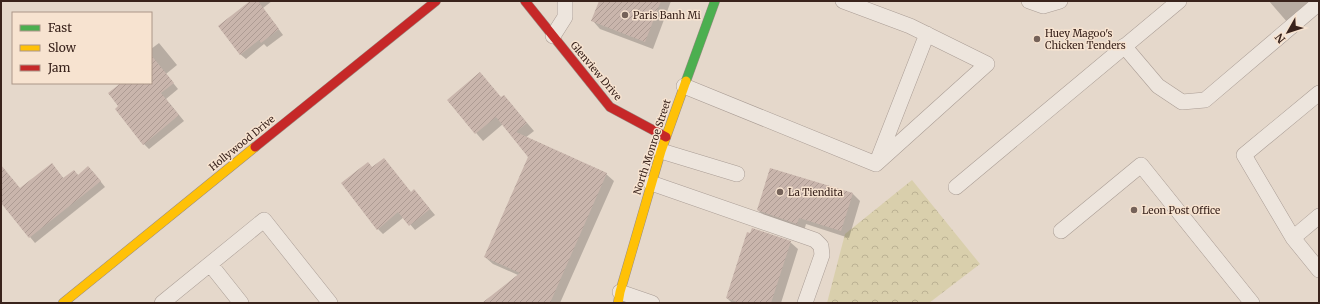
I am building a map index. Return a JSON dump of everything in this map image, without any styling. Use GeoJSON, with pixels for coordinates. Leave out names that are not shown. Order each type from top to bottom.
{"type":"FeatureCollection","features":[{"type":"Feature","properties":{"kind":"street","name":"Hollywood Drive"},"geometry":{"type":"LineString","coordinates":[[63,303],[436,1]]}},
{"type":"Feature","properties":{"kind":"street","name":"Glenview Drive"},"geometry":{"type":"LineString","coordinates":[[525,1],[610,107],[663,144]]}},
{"type":"Feature","properties":{"kind":"street","name":"North Monroe Street"},"geometry":{"type":"LineString","coordinates":[[619,297],[663,144],[715,1]]}},
{"type":"Feature","properties":{"kind":"lane"},"geometry":{"type":"LineString","coordinates":[[553,36],[565,17],[565,1]]}},
{"type":"Feature","properties":{"kind":"lane"},"geometry":{"type":"LineString","coordinates":[[843,1],[910,26],[987,64],[876,164]]}},
{"type":"Feature","properties":{"kind":"lane"},"geometry":{"type":"LineString","coordinates":[[1029,1],[1043,6],[1060,1]]}},
{"type":"Feature","properties":{"kind":"lane"},"geometry":{"type":"LineString","coordinates":[[956,187],[1179,1]]}},
{"type":"Feature","properties":{"kind":"lane"},"geometry":{"type":"LineString","coordinates":[[1124,46],[1158,86],[1182,102],[1205,100],[1319,3]]}},
{"type":"Feature","properties":{"kind":"lane"},"geometry":{"type":"LineString","coordinates":[[876,164],[927,34]]}},
{"type":"Feature","properties":{"kind":"lane"},"geometry":{"type":"LineString","coordinates":[[684,86],[876,164]]}},
{"type":"Feature","properties":{"kind":"lane"},"geometry":{"type":"LineString","coordinates":[[1319,93],[1244,154],[1292,238],[1319,270]]}},
{"type":"Feature","properties":{"kind":"lane"},"geometry":{"type":"LineString","coordinates":[[663,144],[737,174]]}},
{"type":"Feature","properties":{"kind":"lane"},"geometry":{"type":"LineString","coordinates":[[1061,231],[1141,165],[1252,303]]}},
{"type":"Feature","properties":{"kind":"lane"},"geometry":{"type":"LineString","coordinates":[[651,183],[815,240],[820,246],[822,255],[805,303]]}},
{"type":"Feature","properties":{"kind":"lane"},"geometry":{"type":"LineString","coordinates":[[1292,238],[1319,216]]}},
{"type":"Feature","properties":{"kind":"lane"},"geometry":{"type":"LineString","coordinates":[[162,303],[264,220],[330,303]]}},
{"type":"Feature","properties":{"kind":"lane"},"geometry":{"type":"LineString","coordinates":[[210,264],[241,303]]}},
{"type":"Feature","properties":{"kind":"lane"},"geometry":{"type":"LineString","coordinates":[[619,297],[652,303]]}},
{"type":"Feature","properties":{"kind":"green space"},"geometry":{"type":"Polygon","coordinates":[[[912,180],[980,264],[929,303],[827,303],[845,234],[912,180]]]}},
{"type":"Feature","properties":{"kind":"building"},"geometry":{"type":"Polygon","coordinates":[[[250,1],[258,1],[279,29],[261,43],[259,40],[240,55],[218,26],[250,1]]]}},
{"type":"Feature","properties":{"kind":"building"},"geometry":{"type":"Polygon","coordinates":[[[599,1],[661,1],[645,42],[591,21],[599,1]]]}},
{"type":"Feature","properties":{"kind":"building"},"geometry":{"type":"Polygon","coordinates":[[[152,56],[174,83],[161,93],[179,115],[143,145],[115,109],[118,106],[108,93],[120,84],[152,84],[152,56]]]}},
{"type":"Feature","properties":{"kind":"building"},"geometry":{"type":"Polygon","coordinates":[[[480,72],[501,97],[504,95],[527,123],[516,132],[607,173],[550,303],[482,303],[520,273],[484,257],[528,157],[496,117],[475,134],[447,100],[480,72]]]}},
{"type":"Feature","properties":{"kind":"building"},"geometry":{"type":"Polygon","coordinates":[[[384,158],[411,192],[414,189],[430,209],[409,226],[398,212],[377,230],[341,183],[368,162],[372,167],[384,158]]]}},
{"type":"Feature","properties":{"kind":"building"},"geometry":{"type":"Polygon","coordinates":[[[52,163],[63,178],[74,170],[78,175],[88,166],[101,181],[29,238],[1,203],[1,165],[20,188],[52,163]]]}},
{"type":"Feature","properties":{"kind":"building"},"geometry":{"type":"Polygon","coordinates":[[[770,168],[853,193],[841,231],[799,218],[797,224],[757,210],[770,168]]]}},
{"type":"Feature","properties":{"kind":"building"},"geometry":{"type":"Polygon","coordinates":[[[752,228],[791,241],[771,303],[740,303],[726,298],[747,232],[750,233],[752,228]]]}},
{"type":"Feature","properties":{"kind":"traffic: fast"},"geometry":{"type":"LineString","coordinates":[[686,81],[715,1]]}},
{"type":"Feature","properties":{"kind":"traffic: slow"},"geometry":{"type":"LineString","coordinates":[[618,303],[661,151],[686,81]]}},
{"type":"Feature","properties":{"kind":"traffic: slow"},"geometry":{"type":"LineString","coordinates":[[63,303],[255,147]]}},
{"type":"Feature","properties":{"kind":"traffic: jam"},"geometry":{"type":"LineString","coordinates":[[255,147],[436,1]]}},
{"type":"Feature","properties":{"kind":"traffic: jam"},"geometry":{"type":"LineString","coordinates":[[525,1],[610,107],[666,137]]}},
{"type":"Feature","properties":{"kind":"place","name":"Paris Banh Mi"},"geometry":{"type":"Point","coordinates":[625,15]}},
{"type":"Feature","properties":{"kind":"place","name":"Huey Magoo's Chicken Tenders"},"geometry":{"type":"Point","coordinates":[1037,39]}},
{"type":"Feature","properties":{"kind":"place","name":"La Tiendita"},"geometry":{"type":"Point","coordinates":[780,192]}},
{"type":"Feature","properties":{"kind":"place","name":"Leon Post Office"},"geometry":{"type":"Point","coordinates":[1134,210]}}]}
